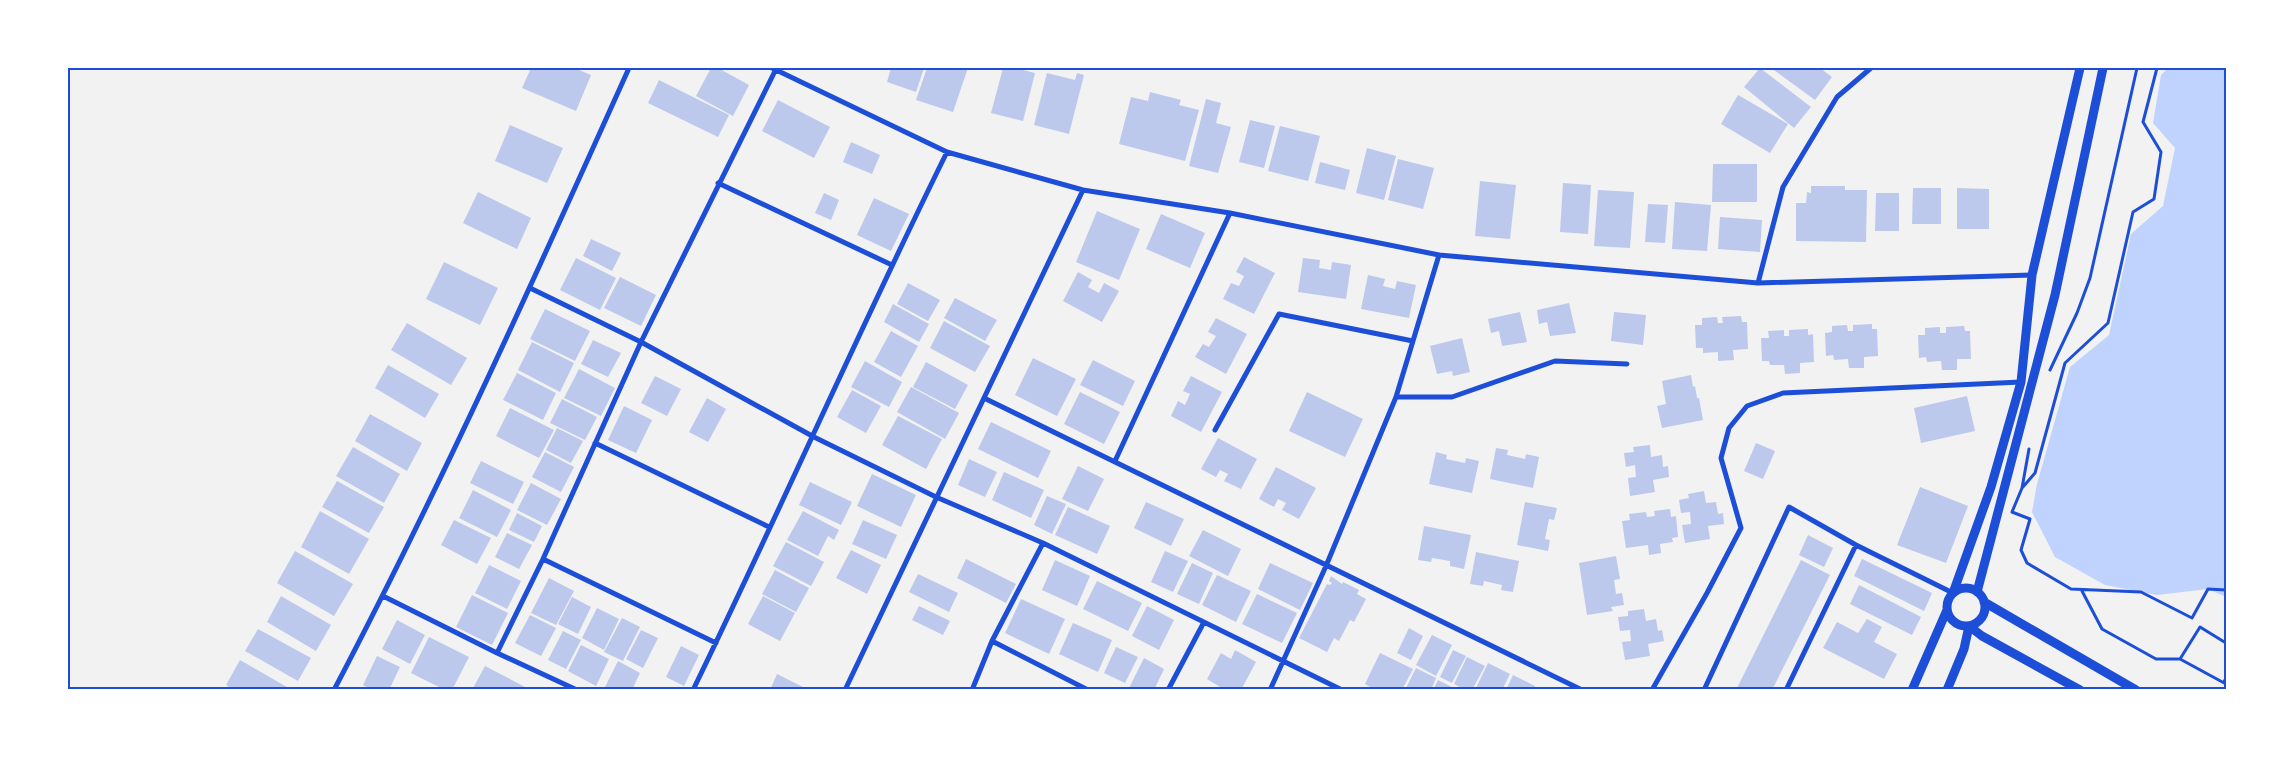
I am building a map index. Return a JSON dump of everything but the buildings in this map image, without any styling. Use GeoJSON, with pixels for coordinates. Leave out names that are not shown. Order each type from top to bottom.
{"type":"FeatureCollection","features":[{"type":"Feature","properties":{"kind":"street"},"geometry":{"type":"LineString","coordinates":[[334,690],[383,596],[530,288],[629,68]]}},
{"type":"Feature","properties":{"kind":"street"},"geometry":{"type":"LineString","coordinates":[[497,653],[543,559],[641,342],[774,68],[947,152],[1082,190],[1230,213],[1439,255],[1758,283],[2032,275]]}},
{"type":"Feature","properties":{"kind":"street"},"geometry":{"type":"LineString","coordinates":[[1758,283],[1783,187],[1837,97],[1871,68]]}},
{"type":"Feature","properties":{"kind":"street"},"geometry":{"type":"LineString","coordinates":[[1984,602],[1985,608],[1980,620],[1970,626],[1957,625],[1949,616],[1947,610],[1947,604],[1953,593],[1991,487],[2021,382],[2032,275],[2080,68]]}},
{"type":"Feature","properties":{"kind":"street"},"geometry":{"type":"LineString","coordinates":[[1977,592],[2055,295],[2103,68]]}},
{"type":"Feature","properties":{"kind":"street"},"geometry":{"type":"LineString","coordinates":[[694,690],[769,527],[814,437],[892,265],[947,152]]}},
{"type":"Feature","properties":{"kind":"street"},"geometry":{"type":"LineString","coordinates":[[718,183],[892,265]]}},
{"type":"Feature","properties":{"kind":"street"},"geometry":{"type":"LineString","coordinates":[[845,690],[1082,190]]}},
{"type":"Feature","properties":{"kind":"street"},"geometry":{"type":"LineString","coordinates":[[1115,461],[1230,213]]}},
{"type":"Feature","properties":{"kind":"street"},"geometry":{"type":"LineString","coordinates":[[1270,690],[1326,566],[1396,397],[1439,255]]}},
{"type":"Feature","properties":{"kind":"street"},"geometry":{"type":"LineString","coordinates":[[530,288],[641,342],[814,437],[936,496],[1043,543],[1342,690]]}},
{"type":"Feature","properties":{"kind":"street"},"geometry":{"type":"LineString","coordinates":[[1215,430],[1279,314],[1413,341]]}},
{"type":"Feature","properties":{"kind":"street"},"geometry":{"type":"LineString","coordinates":[[1396,397],[1452,397],[1555,360],[1627,364]]}},
{"type":"Feature","properties":{"kind":"street"},"geometry":{"type":"LineString","coordinates":[[1652,690],[1741,528],[1721,458],[1729,428],[1747,406],[1783,393],[2021,382]]}},
{"type":"Feature","properties":{"kind":"street"},"geometry":{"type":"LineString","coordinates":[[984,398],[1582,690]]}},
{"type":"Feature","properties":{"kind":"street"},"geometry":{"type":"LineString","coordinates":[[595,443],[769,527]]}},
{"type":"Feature","properties":{"kind":"street"},"geometry":{"type":"LineString","coordinates":[[1704,690],[1789,507],[1856,545],[1953,593],[1965,588],[1977,592],[1984,602],[2136,690]]}},
{"type":"Feature","properties":{"kind":"street"},"geometry":{"type":"LineString","coordinates":[[972,690],[992,641],[1043,543]]}},
{"type":"Feature","properties":{"kind":"street"},"geometry":{"type":"LineString","coordinates":[[1786,690],[1856,545]]}},
{"type":"Feature","properties":{"kind":"street"},"geometry":{"type":"LineString","coordinates":[[543,559],[716,643]]}},
{"type":"Feature","properties":{"kind":"street"},"geometry":{"type":"LineString","coordinates":[[383,596],[497,653],[577,690]]}},
{"type":"Feature","properties":{"kind":"street"},"geometry":{"type":"LineString","coordinates":[[1912,690],[1947,610]]}},
{"type":"Feature","properties":{"kind":"street"},"geometry":{"type":"LineString","coordinates":[[1168,690],[1204,622]]}},
{"type":"Feature","properties":{"kind":"street"},"geometry":{"type":"LineString","coordinates":[[1947,690],[1964,649],[1970,626]]}},
{"type":"Feature","properties":{"kind":"street"},"geometry":{"type":"LineString","coordinates":[[1970,626],[1982,636],[2080,690]]}},
{"type":"Feature","properties":{"kind":"street"},"geometry":{"type":"LineString","coordinates":[[992,641],[1088,690]]}},
{"type":"Feature","properties":{"kind":"path"},"geometry":{"type":"LineString","coordinates":[[2049,372],[2077,313],[2090,278],[2137,68]]}},
{"type":"Feature","properties":{"kind":"path"},"geometry":{"type":"LineString","coordinates":[[2022,488],[2035,473],[2065,363],[2108,323],[2133,212],[2154,199],[2161,152],[2143,122],[2157,68]]}},
{"type":"Feature","properties":{"kind":"path"},"geometry":{"type":"LineString","coordinates":[[2030,443],[2022,488],[2012,512],[2030,518],[2020,550],[2027,563],[2071,589],[2082,591],[2142,592],[2192,618],[2208,589],[2226,590]]}},
{"type":"Feature","properties":{"kind":"path"},"geometry":{"type":"LineString","coordinates":[[2082,591],[2102,629],[2156,659],[2180,659],[2225,683],[2226,678]]}},
{"type":"Feature","properties":{"kind":"path"},"geometry":{"type":"LineString","coordinates":[[2180,659],[2200,627],[2226,643]]}},
{"type":"Feature","properties":{"kind":"water"},"geometry":{"type":"Polygon","coordinates":[[[2168,68],[2226,68],[2226,597],[2208,589],[2157,595],[2105,585],[2055,557],[2032,512],[2037,484],[2070,367],[2109,335],[2131,234],[2163,206],[2175,148],[2153,123],[2161,75],[2168,68]]]}}]}
